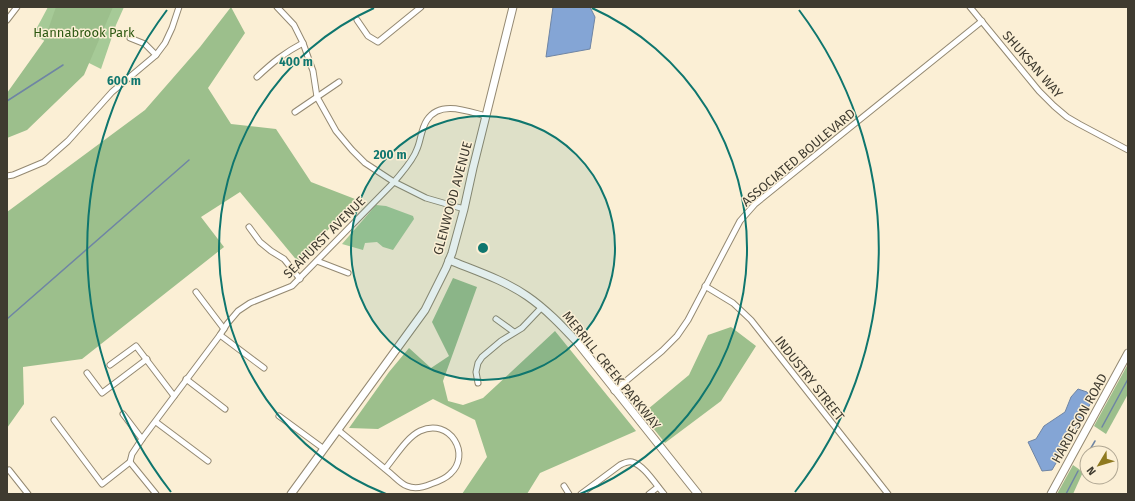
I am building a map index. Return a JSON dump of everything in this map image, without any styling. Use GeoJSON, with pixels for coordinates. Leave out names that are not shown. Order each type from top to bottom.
{"type":"FeatureCollection","features":[{"type":"Feature","properties":{"kind":"street"},"geometry":{"type":"LineString","coordinates":[[7,20],[17,7]]}},
{"type":"Feature","properties":{"kind":"street"},"geometry":{"type":"LineString","coordinates":[[7,176],[44,162],[68,141],[112,92],[156,55],[165,43],[179,7]]}},
{"type":"Feature","properties":{"kind":"street"},"geometry":{"type":"LineString","coordinates":[[277,7],[294,25],[303,43],[313,71],[317,97],[336,131],[352,150],[365,163],[394,182],[426,198],[464,210]]}},
{"type":"Feature","properties":{"kind":"street","name":"GLENWOOD AVENUE"},"geometry":{"type":"LineString","coordinates":[[291,494],[425,310],[435,292],[449,260],[464,210],[513,7]]}},
{"type":"Feature","properties":{"kind":"street","name":"SHUKSAN WAY"},"geometry":{"type":"LineString","coordinates":[[970,7],[1039,91],[1054,106],[1073,121],[1128,150]]}},
{"type":"Feature","properties":{"kind":"street"},"geometry":{"type":"LineString","coordinates":[[357,20],[368,36],[378,42],[418,8]]}},
{"type":"Feature","properties":{"kind":"street","name":"ASSOCIATED BOULEVARD"},"geometry":{"type":"LineString","coordinates":[[614,391],[662,351],[677,336],[688,320],[740,221],[755,204],[982,21]]}},
{"type":"Feature","properties":{"kind":"street"},"geometry":{"type":"LineString","coordinates":[[130,38],[145,44],[156,55]]}},
{"type":"Feature","properties":{"kind":"street"},"geometry":{"type":"LineString","coordinates":[[257,77],[274,61],[303,43]]}},
{"type":"Feature","properties":{"kind":"street"},"geometry":{"type":"LineString","coordinates":[[295,112],[339,82]]}},
{"type":"Feature","properties":{"kind":"street","name":"SEAHURST AVENUE"},"geometry":{"type":"LineString","coordinates":[[130,462],[132,454],[142,439],[238,311],[252,302],[292,286],[300,279],[394,182],[418,150],[426,121],[435,112],[443,108],[459,109],[486,116]]}},
{"type":"Feature","properties":{"kind":"street"},"geometry":{"type":"LineString","coordinates":[[249,227],[260,242],[284,259],[300,279]]}},
{"type":"Feature","properties":{"kind":"street","name":"MERRILL CREEK PARKWAY"},"geometry":{"type":"LineString","coordinates":[[449,260],[489,276],[516,290],[542,308],[559,323],[577,342],[614,391],[698,494]]}},
{"type":"Feature","properties":{"kind":"street"},"geometry":{"type":"LineString","coordinates":[[317,261],[348,272]]}},
{"type":"Feature","properties":{"kind":"street","name":"INDUSTRY STREET"},"geometry":{"type":"LineString","coordinates":[[705,286],[733,303],[751,320],[888,494]]}},
{"type":"Feature","properties":{"kind":"street"},"geometry":{"type":"LineString","coordinates":[[196,292],[224,329]]}},
{"type":"Feature","properties":{"kind":"street"},"geometry":{"type":"LineString","coordinates":[[478,383],[476,372],[478,363],[482,357],[501,341],[522,328],[542,308]]}},
{"type":"Feature","properties":{"kind":"street"},"geometry":{"type":"LineString","coordinates":[[496,319],[514,332]]}},
{"type":"Feature","properties":{"kind":"street"},"geometry":{"type":"LineString","coordinates":[[220,335],[264,368]]}},
{"type":"Feature","properties":{"kind":"street"},"geometry":{"type":"LineString","coordinates":[[110,364],[136,346],[174,396]]}},
{"type":"Feature","properties":{"kind":"street","name":"HARDESON ROAD"},"geometry":{"type":"LineString","coordinates":[[1051,494],[1128,353]]}},
{"type":"Feature","properties":{"kind":"street"},"geometry":{"type":"LineString","coordinates":[[87,373],[102,393],[147,359]]}},
{"type":"Feature","properties":{"kind":"street"},"geometry":{"type":"LineString","coordinates":[[186,379],[225,409]]}},
{"type":"Feature","properties":{"kind":"street"},"geometry":{"type":"LineString","coordinates":[[123,414],[142,439]]}},
{"type":"Feature","properties":{"kind":"street"},"geometry":{"type":"LineString","coordinates":[[279,416],[324,449]]}},
{"type":"Feature","properties":{"kind":"street"},"geometry":{"type":"LineString","coordinates":[[54,420],[102,484],[130,462],[156,494]]}},
{"type":"Feature","properties":{"kind":"street"},"geometry":{"type":"LineString","coordinates":[[156,422],[208,461]]}},
{"type":"Feature","properties":{"kind":"street"},"geometry":{"type":"LineString","coordinates":[[338,430],[385,469],[407,486],[426,486],[450,474],[456,464],[458,447],[450,435],[436,427],[427,428],[412,436],[385,469]]}},
{"type":"Feature","properties":{"kind":"street"},"geometry":{"type":"LineString","coordinates":[[581,494],[620,465],[627,462],[641,467],[664,494]]}},
{"type":"Feature","properties":{"kind":"street"},"geometry":{"type":"LineString","coordinates":[[9,470],[28,494]]}},
{"type":"Feature","properties":{"kind":"street"},"geometry":{"type":"LineString","coordinates":[[564,486],[569,494]]}},
{"type":"Feature","properties":{"kind":"street"},"geometry":{"type":"LineString","coordinates":[[649,494],[658,487]]}},
{"type":"Feature","properties":{"kind":"green space","name":"Hannabrook Park"},"geometry":{"type":"Polygon","coordinates":[[[48,7],[124,7],[116,25],[101,69],[33,35],[48,7]]]}},
{"type":"Feature","properties":{"kind":"green space"},"geometry":{"type":"Polygon","coordinates":[[[56,7],[113,7],[84,75],[27,130],[7,138],[7,93],[44,41],[56,7]]]}},
{"type":"Feature","properties":{"kind":"green space"},"geometry":{"type":"Polygon","coordinates":[[[231,7],[245,33],[208,88],[231,124],[276,129],[311,182],[355,199],[299,263],[240,192],[201,217],[224,247],[82,359],[23,367],[24,404],[7,428],[7,212],[145,110],[200,47],[231,7]]]}},
{"type":"Feature","properties":{"kind":"green space"},"geometry":{"type":"Polygon","coordinates":[[[376,205],[386,206],[413,216],[414,219],[393,250],[383,247],[377,242],[365,243],[363,250],[342,244],[376,205]]]}},
{"type":"Feature","properties":{"kind":"green space"},"geometry":{"type":"Polygon","coordinates":[[[453,278],[477,287],[443,381],[448,401],[463,405],[483,398],[555,331],[636,431],[540,473],[527,494],[462,494],[487,457],[475,420],[433,399],[378,429],[349,428],[389,372],[409,348],[431,368],[449,356],[432,322],[453,278]]]}},
{"type":"Feature","properties":{"kind":"green space"},"geometry":{"type":"Polygon","coordinates":[[[731,327],[756,346],[721,401],[665,443],[642,414],[689,375],[708,335],[731,327]]]}},
{"type":"Feature","properties":{"kind":"green space"},"geometry":{"type":"Polygon","coordinates":[[[1128,364],[1128,394],[1106,434],[1094,426],[1128,364]]]}},
{"type":"Feature","properties":{"kind":"green space"},"geometry":{"type":"Polygon","coordinates":[[[1073,465],[1079,469],[1079,481],[1073,494],[1057,494],[1073,465]]]}},
{"type":"Feature","properties":{"kind":"water"},"geometry":{"type":"Polygon","coordinates":[[[553,7],[590,7],[595,17],[590,49],[546,57],[553,7]]]}},
{"type":"Feature","properties":{"kind":"water"},"geometry":{"type":"Polygon","coordinates":[[[1078,389],[1087,392],[1092,401],[1052,470],[1042,471],[1028,442],[1036,439],[1044,426],[1065,412],[1071,397],[1078,389]]]}},
{"type":"Feature","properties":{"kind":"waterway"},"geometry":{"type":"LineString","coordinates":[[7,101],[63,65]]}},
{"type":"Feature","properties":{"kind":"waterway"},"geometry":{"type":"LineString","coordinates":[[7,319],[189,160]]}},
{"type":"Feature","properties":{"kind":"waterway"},"geometry":{"type":"LineString","coordinates":[[1102,427],[1128,379]]}},
{"type":"Feature","properties":{"kind":"waterway"},"geometry":{"type":"LineString","coordinates":[[1093,445],[1095,441]]}},
{"type":"Feature","properties":{"kind":"waterway"},"geometry":{"type":"LineString","coordinates":[[1066,494],[1078,471]]}}]}
